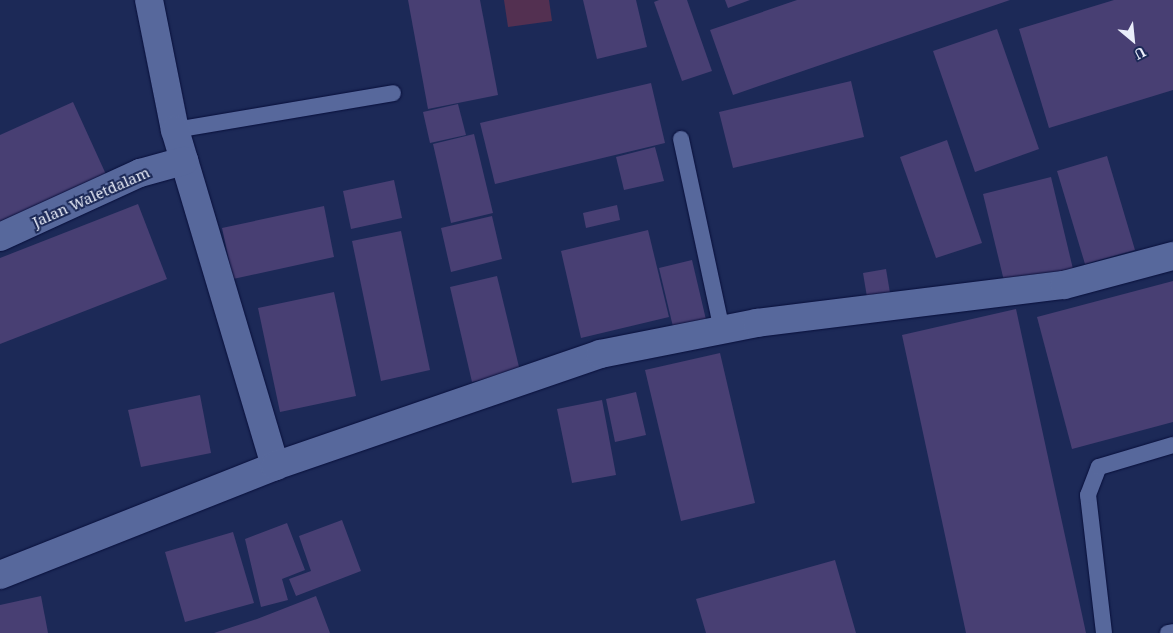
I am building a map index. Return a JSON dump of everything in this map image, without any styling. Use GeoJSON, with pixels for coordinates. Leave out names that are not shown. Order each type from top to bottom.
{"type":"FeatureCollection","features":[{"type":"Feature","properties":{"kind":"street"},"geometry":{"type":"LineString","coordinates":[[149,0],[175,130],[275,466]]}},
{"type":"Feature","properties":{"kind":"street","name":"Jalan Waletdalam"},"geometry":{"type":"LineString","coordinates":[[0,237],[140,173],[184,161]]}},
{"type":"Feature","properties":{"kind":"street"},"geometry":{"type":"LineString","coordinates":[[0,575],[275,466],[600,354],[722,330],[1064,285],[1173,256]]}},
{"type":"Feature","properties":{"kind":"lane"},"geometry":{"type":"LineString","coordinates":[[175,130],[393,93]]}},
{"type":"Feature","properties":{"kind":"lane"},"geometry":{"type":"LineString","coordinates":[[680,139],[722,330]]}},
{"type":"Feature","properties":{"kind":"lane"},"geometry":{"type":"LineString","coordinates":[[1104,633],[1088,494],[1099,467],[1173,446]]}},
{"type":"Feature","properties":{"kind":"lane"},"geometry":{"type":"LineString","coordinates":[[1168,633],[1173,632]]}},
{"type":"Feature","properties":{"kind":"shaded area"},"geometry":{"type":"Polygon","coordinates":[[[504,0],[549,0],[552,21],[508,27],[504,0]]]}},
{"type":"Feature","properties":{"kind":"building"},"geometry":{"type":"Polygon","coordinates":[[[408,0],[480,0],[498,95],[428,109],[408,0]]]}},
{"type":"Feature","properties":{"kind":"building"},"geometry":{"type":"Polygon","coordinates":[[[583,0],[636,0],[647,47],[597,59],[583,0]]]}},
{"type":"Feature","properties":{"kind":"building"},"geometry":{"type":"Polygon","coordinates":[[[659,0],[687,0],[712,71],[682,81],[654,2],[659,0]]]}},
{"type":"Feature","properties":{"kind":"building"},"geometry":{"type":"Polygon","coordinates":[[[725,0],[750,0],[728,8],[725,0]]]}},
{"type":"Feature","properties":{"kind":"building"},"geometry":{"type":"Polygon","coordinates":[[[797,0],[1010,0],[733,95],[710,30],[797,0]]]}},
{"type":"Feature","properties":{"kind":"building"},"geometry":{"type":"Polygon","coordinates":[[[1114,0],[1173,0],[1173,90],[1049,128],[1019,29],[1114,0]]]}},
{"type":"Feature","properties":{"kind":"building"},"geometry":{"type":"Polygon","coordinates":[[[997,29],[1039,149],[975,172],[933,51],[997,29]]]}},
{"type":"Feature","properties":{"kind":"building"},"geometry":{"type":"Polygon","coordinates":[[[851,81],[864,137],[733,168],[719,112],[851,81]]]}},
{"type":"Feature","properties":{"kind":"building"},"geometry":{"type":"Polygon","coordinates":[[[651,83],[665,143],[495,184],[480,123],[651,83]]]}},
{"type":"Feature","properties":{"kind":"building"},"geometry":{"type":"Polygon","coordinates":[[[73,102],[109,181],[0,231],[0,135],[73,102]]]}},
{"type":"Feature","properties":{"kind":"building"},"geometry":{"type":"Polygon","coordinates":[[[458,104],[466,135],[430,143],[423,112],[458,104]]]}},
{"type":"Feature","properties":{"kind":"building"},"geometry":{"type":"Polygon","coordinates":[[[474,134],[493,213],[451,223],[433,144],[474,134]]]}},
{"type":"Feature","properties":{"kind":"building"},"geometry":{"type":"Polygon","coordinates":[[[947,140],[982,243],[936,258],[900,157],[947,140]]]}},
{"type":"Feature","properties":{"kind":"building"},"geometry":{"type":"Polygon","coordinates":[[[655,147],[664,181],[624,190],[616,157],[655,147]]]}},
{"type":"Feature","properties":{"kind":"building"},"geometry":{"type":"Polygon","coordinates":[[[1107,156],[1135,250],[1085,264],[1057,171],[1107,156]]]}},
{"type":"Feature","properties":{"kind":"building"},"geometry":{"type":"Polygon","coordinates":[[[1051,177],[1073,269],[1005,285],[983,194],[1051,177]]]}},
{"type":"Feature","properties":{"kind":"building"},"geometry":{"type":"Polygon","coordinates":[[[394,180],[402,218],[351,229],[343,191],[394,180]]]}},
{"type":"Feature","properties":{"kind":"building"},"geometry":{"type":"Polygon","coordinates":[[[138,204],[167,279],[0,344],[0,258],[138,204]]]}},
{"type":"Feature","properties":{"kind":"building"},"geometry":{"type":"Polygon","coordinates":[[[617,205],[620,220],[586,228],[583,213],[617,205]]]}},
{"type":"Feature","properties":{"kind":"building"},"geometry":{"type":"Polygon","coordinates":[[[324,206],[334,257],[233,279],[222,228],[324,206]]]}},
{"type":"Feature","properties":{"kind":"building"},"geometry":{"type":"Polygon","coordinates":[[[492,216],[502,259],[451,272],[441,228],[492,216]]]}},
{"type":"Feature","properties":{"kind":"building"},"geometry":{"type":"Polygon","coordinates":[[[648,230],[669,317],[581,338],[561,251],[648,230]]]}},
{"type":"Feature","properties":{"kind":"building"},"geometry":{"type":"Polygon","coordinates":[[[401,231],[430,370],[381,381],[352,241],[401,231]]]}},
{"type":"Feature","properties":{"kind":"building"},"geometry":{"type":"Polygon","coordinates":[[[692,260],[707,324],[674,331],[659,268],[692,260]]]}},
{"type":"Feature","properties":{"kind":"building"},"geometry":{"type":"Polygon","coordinates":[[[886,269],[890,293],[867,297],[863,273],[886,269]]]}},
{"type":"Feature","properties":{"kind":"building"},"geometry":{"type":"Polygon","coordinates":[[[497,276],[520,371],[472,382],[450,287],[497,276]]]}},
{"type":"Feature","properties":{"kind":"building"},"geometry":{"type":"Polygon","coordinates":[[[1173,281],[1173,422],[1072,449],[1037,317],[1173,281]]]}},
{"type":"Feature","properties":{"kind":"building"},"geometry":{"type":"Polygon","coordinates":[[[334,292],[356,396],[280,412],[258,308],[334,292]]]}},
{"type":"Feature","properties":{"kind":"building"},"geometry":{"type":"Polygon","coordinates":[[[1016,309],[1086,633],[966,633],[902,335],[1016,309]]]}},
{"type":"Feature","properties":{"kind":"building"},"geometry":{"type":"Polygon","coordinates":[[[720,353],[755,503],[681,521],[645,370],[720,353]]]}},
{"type":"Feature","properties":{"kind":"building"},"geometry":{"type":"Polygon","coordinates":[[[636,392],[646,435],[615,442],[606,399],[636,392]]]}},
{"type":"Feature","properties":{"kind":"building"},"geometry":{"type":"Polygon","coordinates":[[[200,395],[211,453],[141,467],[128,410],[200,395]]]}},
{"type":"Feature","properties":{"kind":"building"},"geometry":{"type":"Polygon","coordinates":[[[602,400],[616,475],[572,483],[557,409],[602,400]]]}},
{"type":"Feature","properties":{"kind":"building"},"geometry":{"type":"Polygon","coordinates":[[[342,520],[361,571],[296,596],[289,579],[311,571],[299,536],[342,520]]]}},
{"type":"Feature","properties":{"kind":"building"},"geometry":{"type":"Polygon","coordinates":[[[287,523],[305,570],[282,579],[288,600],[261,607],[245,539],[287,523]]]}},
{"type":"Feature","properties":{"kind":"building"},"geometry":{"type":"Polygon","coordinates":[[[233,532],[254,603],[185,622],[165,552],[233,532]]]}},
{"type":"Feature","properties":{"kind":"building"},"geometry":{"type":"Polygon","coordinates":[[[835,560],[856,633],[706,633],[696,599],[835,560]]]}},
{"type":"Feature","properties":{"kind":"building"},"geometry":{"type":"Polygon","coordinates":[[[41,596],[48,633],[0,633],[0,605],[41,596]]]}},
{"type":"Feature","properties":{"kind":"building"},"geometry":{"type":"Polygon","coordinates":[[[316,596],[330,633],[214,633],[257,619],[316,596]]]}}]}
